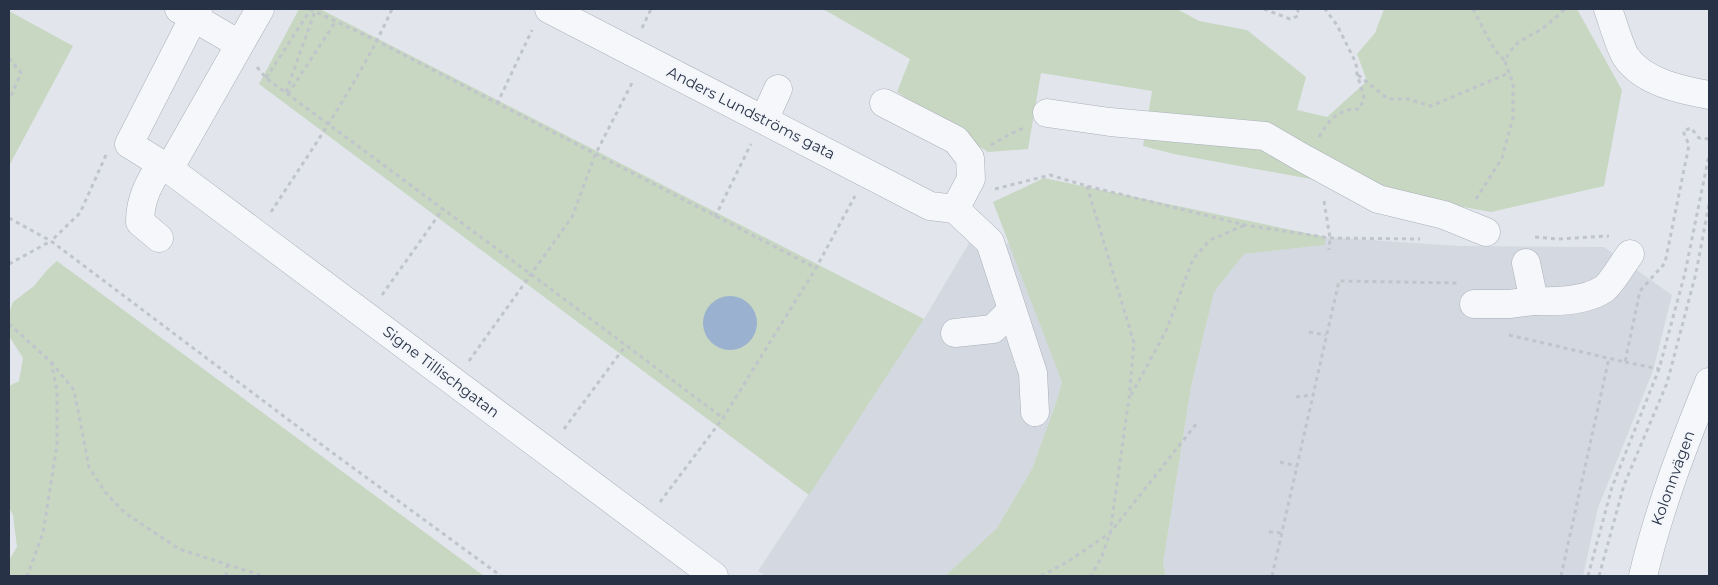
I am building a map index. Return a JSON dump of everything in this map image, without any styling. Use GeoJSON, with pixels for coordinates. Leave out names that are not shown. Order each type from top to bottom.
{"type":"FeatureCollection","features":[{"type":"Feature","properties":{"kind":"street"},"geometry":{"type":"LineString","coordinates":[[159,238],[140,222],[140,208],[148,187],[165,166],[260,9]]}},
{"type":"Feature","properties":{"kind":"street"},"geometry":{"type":"LineString","coordinates":[[1608,9],[1625,56],[1643,73],[1673,87],[1709,95]]}},
{"type":"Feature","properties":{"kind":"street","name":"Signe Tillischgatan"},"geometry":{"type":"LineString","coordinates":[[239,44],[190,12],[129,144],[165,166],[714,576]]}},
{"type":"Feature","properties":{"kind":"street","name":"Anders Lundströms gata"},"geometry":{"type":"LineString","coordinates":[[542,16],[759,129],[930,206],[956,209]]}},
{"type":"Feature","properties":{"kind":"street"},"geometry":{"type":"LineString","coordinates":[[759,129],[778,89]]}},
{"type":"Feature","properties":{"kind":"street"},"geometry":{"type":"LineString","coordinates":[[884,103],[956,140],[970,158],[971,179],[956,209],[990,242],[1011,311],[1033,373],[1034,412]]}},
{"type":"Feature","properties":{"kind":"street"},"geometry":{"type":"LineString","coordinates":[[1047,113],[1110,122],[1265,136],[1378,199],[1444,215],[1486,232]]}},
{"type":"Feature","properties":{"kind":"street"},"geometry":{"type":"LineString","coordinates":[[1466,293],[1509,304],[1557,302],[1582,298],[1604,289],[1630,254]]}},
{"type":"Feature","properties":{"kind":"street"},"geometry":{"type":"LineString","coordinates":[[1526,263],[1534,302]]}},
{"type":"Feature","properties":{"kind":"street"},"geometry":{"type":"LineString","coordinates":[[955,333],[993,329],[1011,311]]}},
{"type":"Feature","properties":{"kind":"street","name":"Kolonnvägen"},"geometry":{"type":"LineString","coordinates":[[1643,576],[1665,496],[1709,382]]}},
{"type":"Feature","properties":{"kind":"path"},"geometry":{"type":"LineString","coordinates":[[312,9],[816,268]]}},
{"type":"Feature","properties":{"kind":"path"},"geometry":{"type":"LineString","coordinates":[[312,9],[266,78],[723,418]]}},
{"type":"Feature","properties":{"kind":"path"},"geometry":{"type":"LineString","coordinates":[[287,93],[312,9]]}},
{"type":"Feature","properties":{"kind":"path"},"geometry":{"type":"LineString","coordinates":[[269,216],[328,125],[377,41],[392,9]]}},
{"type":"Feature","properties":{"kind":"path"},"geometry":{"type":"LineString","coordinates":[[1264,9],[1290,19],[1298,16],[1298,9]]}},
{"type":"Feature","properties":{"kind":"path"},"geometry":{"type":"LineString","coordinates":[[1325,9],[1337,25],[1356,63],[1357,74],[1364,97],[1360,109],[1347,110],[1331,118],[1319,137],[1336,144],[1322,158],[1318,166],[1330,238],[1329,250]]}},
{"type":"Feature","properties":{"kind":"path"},"geometry":{"type":"LineString","coordinates":[[1473,9],[1494,49],[1505,61],[1513,84],[1513,118],[1502,158],[1473,202]]}},
{"type":"Feature","properties":{"kind":"path"},"geometry":{"type":"LineString","coordinates":[[1505,61],[1511,48],[1519,41],[1542,28],[1565,9]]}},
{"type":"Feature","properties":{"kind":"path"},"geometry":{"type":"LineString","coordinates":[[497,104],[542,16]]}},
{"type":"Feature","properties":{"kind":"path"},"geometry":{"type":"LineString","coordinates":[[287,93],[336,21]]}},
{"type":"Feature","properties":{"kind":"path"},"geometry":{"type":"LineString","coordinates":[[9,58],[21,74],[9,100]]}},
{"type":"Feature","properties":{"kind":"path"},"geometry":{"type":"LineString","coordinates":[[1357,74],[1388,99],[1408,99],[1431,106],[1509,73]]}},
{"type":"Feature","properties":{"kind":"path"},"geometry":{"type":"LineString","coordinates":[[466,366],[572,217],[595,155],[635,77]]}},
{"type":"Feature","properties":{"kind":"path"},"geometry":{"type":"LineString","coordinates":[[970,158],[1010,134],[1033,124],[1047,113]]}},
{"type":"Feature","properties":{"kind":"path"},"geometry":{"type":"LineString","coordinates":[[1626,362],[1640,291],[1665,263],[1689,145],[1683,131],[1691,128],[1699,138],[1709,139]]}},
{"type":"Feature","properties":{"kind":"path"},"geometry":{"type":"LineString","coordinates":[[715,217],[759,129]]}},
{"type":"Feature","properties":{"kind":"path"},"geometry":{"type":"LineString","coordinates":[[1588,576],[1612,487],[1659,369],[1685,272],[1709,155]]}},
{"type":"Feature","properties":{"kind":"path"},"geometry":{"type":"LineString","coordinates":[[990,192],[997,188],[1050,175],[1245,225],[1330,238],[1423,239]]}},
{"type":"Feature","properties":{"kind":"path"},"geometry":{"type":"LineString","coordinates":[[9,264],[51,241],[80,212],[94,180]]}},
{"type":"Feature","properties":{"kind":"path"},"geometry":{"type":"LineString","coordinates":[[1087,186],[1134,343],[1129,398],[1110,533],[1102,556],[1091,576]]}},
{"type":"Feature","properties":{"kind":"path"},"geometry":{"type":"LineString","coordinates":[[655,508],[723,418],[816,268],[856,193]]}},
{"type":"Feature","properties":{"kind":"path"},"geometry":{"type":"LineString","coordinates":[[1599,576],[1624,485],[1666,383],[1696,273],[1709,204]]}},
{"type":"Feature","properties":{"kind":"path"},"geometry":{"type":"LineString","coordinates":[[379,300],[443,209]]}},
{"type":"Feature","properties":{"kind":"path"},"geometry":{"type":"LineString","coordinates":[[9,218],[51,241],[318,442],[501,576]]}},
{"type":"Feature","properties":{"kind":"path"},"geometry":{"type":"LineString","coordinates":[[1129,398],[1166,331],[1193,259],[1210,240],[1245,225]]}},
{"type":"Feature","properties":{"kind":"path"},"geometry":{"type":"LineString","coordinates":[[1531,236],[1558,239],[1609,236]]}},
{"type":"Feature","properties":{"kind":"path"},"geometry":{"type":"LineString","coordinates":[[1272,576],[1339,281],[1466,293]]}},
{"type":"Feature","properties":{"kind":"path"},"geometry":{"type":"LineString","coordinates":[[9,324],[51,362],[74,390],[89,467],[105,492],[125,514],[179,549],[226,566],[263,576]]}},
{"type":"Feature","properties":{"kind":"path"},"geometry":{"type":"LineString","coordinates":[[1309,332],[1326,335]]}},
{"type":"Feature","properties":{"kind":"path"},"geometry":{"type":"LineString","coordinates":[[1509,335],[1659,369]]}},
{"type":"Feature","properties":{"kind":"path"},"geometry":{"type":"LineString","coordinates":[[559,436],[626,345]]}},
{"type":"Feature","properties":{"kind":"path"},"geometry":{"type":"LineString","coordinates":[[1561,576],[1609,358]]}},
{"type":"Feature","properties":{"kind":"path"},"geometry":{"type":"LineString","coordinates":[[26,576],[43,533],[58,445],[57,390],[51,362]]}},
{"type":"Feature","properties":{"kind":"path"},"geometry":{"type":"LineString","coordinates":[[1296,397],[1312,395]]}},
{"type":"Feature","properties":{"kind":"path"},"geometry":{"type":"LineString","coordinates":[[1041,576],[1068,562],[1110,533],[1198,423]]}},
{"type":"Feature","properties":{"kind":"path"},"geometry":{"type":"LineString","coordinates":[[1280,462],[1297,466]]}},
{"type":"Feature","properties":{"kind":"path"},"geometry":{"type":"LineString","coordinates":[[1269,532],[1282,533]]}},
{"type":"Feature","properties":{"kind":"path"},"geometry":{"type":"LineString","coordinates":[[226,566],[226,576]]}},
{"type":"Feature","properties":{"kind":"shaded area"},"geometry":{"type":"Polygon","coordinates":[[[1325,237],[1460,246],[1604,247],[1672,295],[1653,371],[1598,508],[1583,576],[1166,576],[1163,564],[1191,387],[1214,292],[1244,254],[1324,245],[1325,237]]]}},
{"type":"Feature","properties":{"kind":"shaded area"},"geometry":{"type":"Polygon","coordinates":[[[972,238],[1010,244],[1062,382],[1032,469],[997,528],[945,576],[765,576],[758,571],[924,319],[972,238]]]}},
{"type":"Feature","properties":{"kind":"green space"},"geometry":{"type":"Polygon","coordinates":[[[299,9],[320,9],[924,319],[809,495],[259,84],[299,9]]]}},
{"type":"Feature","properties":{"kind":"green space"},"geometry":{"type":"Polygon","coordinates":[[[823,9],[1177,9],[1199,21],[1247,30],[1306,77],[1297,110],[1327,117],[1367,81],[1357,54],[1375,33],[1384,9],[1577,9],[1622,90],[1604,186],[1491,212],[1174,154],[1143,146],[1152,91],[1041,73],[1028,149],[988,152],[897,92],[910,59],[823,9]]]}},
{"type":"Feature","properties":{"kind":"green space"},"geometry":{"type":"Polygon","coordinates":[[[9,11],[73,46],[9,166],[9,11]]]}},
{"type":"Feature","properties":{"kind":"green space"},"geometry":{"type":"Polygon","coordinates":[[[1044,178],[1325,237],[1325,245],[1244,254],[1214,292],[1191,387],[1163,564],[1166,576],[945,576],[997,528],[1032,469],[1062,382],[993,202],[1044,178]]]}},
{"type":"Feature","properties":{"kind":"green space"},"geometry":{"type":"Polygon","coordinates":[[[57,261],[484,576],[9,576],[9,560],[17,547],[13,515],[9,508],[9,386],[19,381],[23,358],[9,336],[9,313],[13,302],[34,286],[57,261]]]}},
{"type":"Feature","properties":{"kind":"water"},"geometry":{"type":"Polygon","coordinates":[[[730,296],[740,298],[749,304],[755,313],[757,323],[755,333],[749,342],[740,348],[730,350],[720,348],[711,342],[705,333],[703,323],[705,313],[711,304],[720,298],[730,296]]]}}]}
